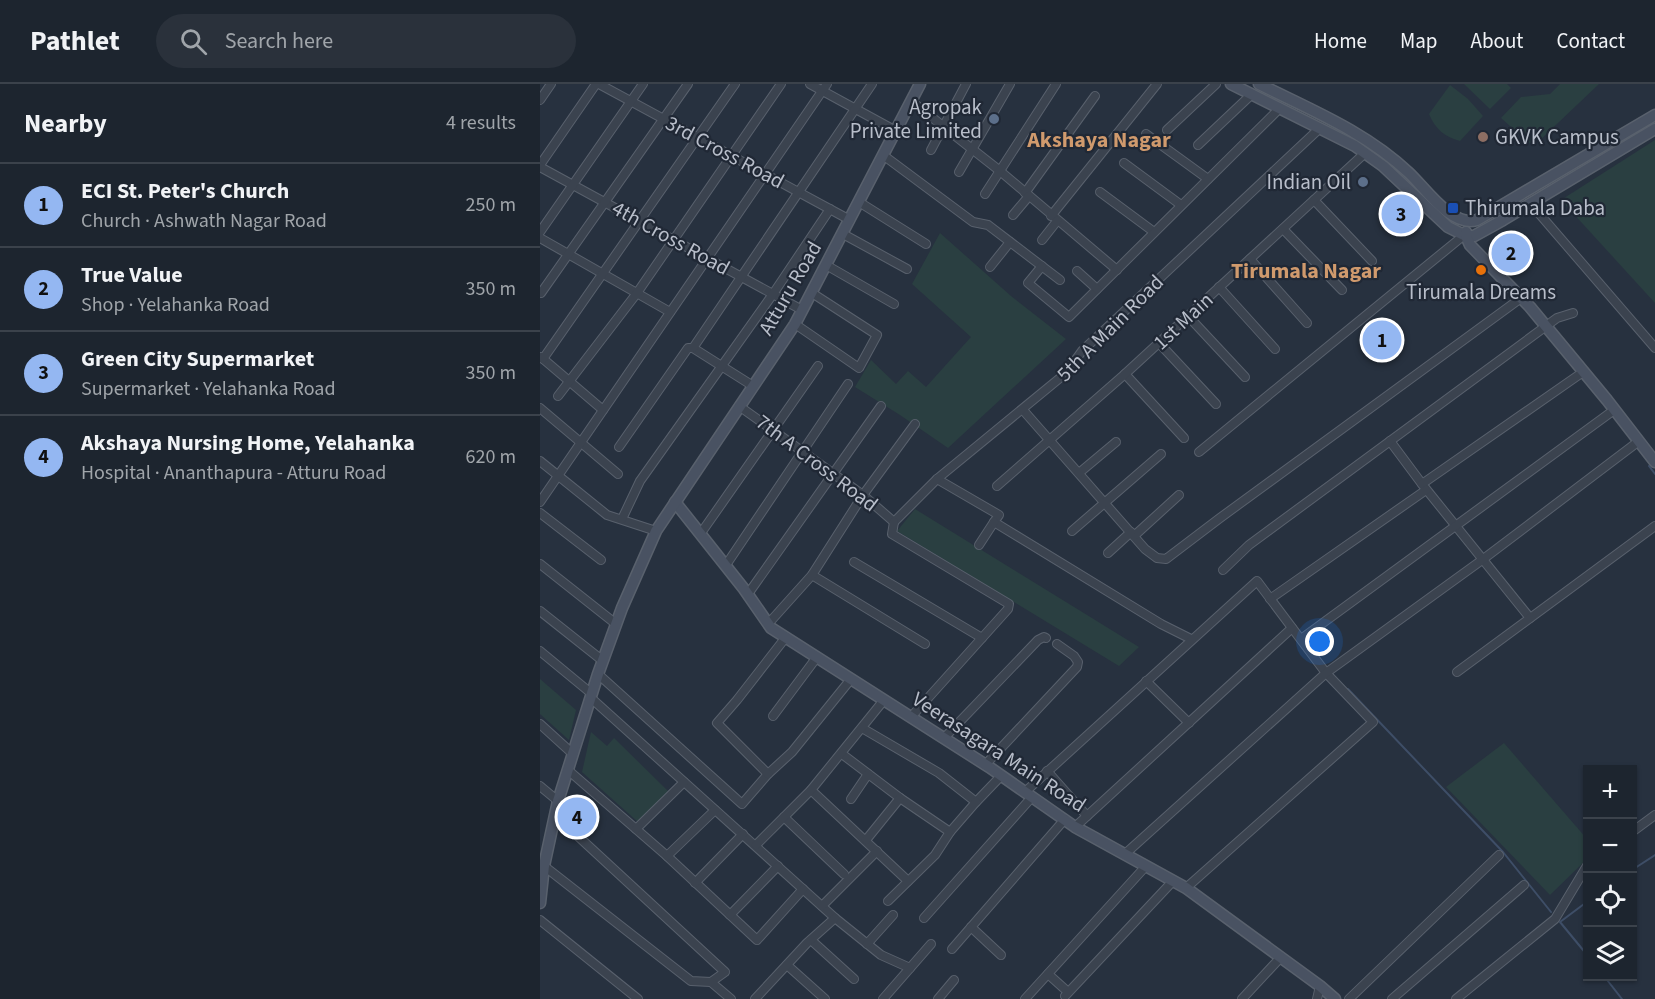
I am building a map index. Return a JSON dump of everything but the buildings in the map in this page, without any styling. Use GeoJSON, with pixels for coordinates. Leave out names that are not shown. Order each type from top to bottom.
{"type":"FeatureCollection","features":[{"type":"Feature","properties":{"kind":"street"},"geometry":{"type":"LineString","coordinates":[[540,100],[551,84]]}},
{"type":"Feature","properties":{"kind":"street"},"geometry":{"type":"LineString","coordinates":[[540,166],[598,84]]}},
{"type":"Feature","properties":{"kind":"street","name":"3rd Cross Road"},"geometry":{"type":"LineString","coordinates":[[598,84],[850,220]]}},
{"type":"Feature","properties":{"kind":"street"},"geometry":{"type":"LineString","coordinates":[[540,232],[643,84]]}},
{"type":"Feature","properties":{"kind":"street"},"geometry":{"type":"LineString","coordinates":[[541,293],[688,84]]}},
{"type":"Feature","properties":{"kind":"street"},"geometry":{"type":"LineString","coordinates":[[603,410],[542,358],[604,274],[735,84]]}},
{"type":"Feature","properties":{"kind":"street"},"geometry":{"type":"LineString","coordinates":[[558,396],[637,293],[781,84]]}},
{"type":"Feature","properties":{"kind":"street"},"geometry":{"type":"LineString","coordinates":[[810,84],[825,87],[855,109],[896,131]]}},
{"type":"Feature","properties":{"kind":"street"},"geometry":{"type":"LineString","coordinates":[[693,348],[872,84]]}},
{"type":"Feature","properties":{"kind":"street","name":"Atturu Road"},"geometry":{"type":"LineString","coordinates":[[540,903],[544,838],[555,815],[598,674],[616,624],[656,531],[795,324],[920,84]]}},
{"type":"Feature","properties":{"kind":"street"},"geometry":{"type":"LineString","coordinates":[[931,150],[966,84]]}},
{"type":"Feature","properties":{"kind":"street"},"geometry":{"type":"LineString","coordinates":[[959,172],[1010,84]]}},
{"type":"Feature","properties":{"kind":"street"},"geometry":{"type":"LineString","coordinates":[[985,194],[1056,84]]}},
{"type":"Feature","properties":{"kind":"street"},"geometry":{"type":"LineString","coordinates":[[1042,240],[1054,218],[1157,84]]}},
{"type":"Feature","properties":{"kind":"street"},"geometry":{"type":"LineString","coordinates":[[1167,130],[1216,84]]}},
{"type":"Feature","properties":{"kind":"street"},"geometry":{"type":"LineString","coordinates":[[1231,84],[1365,153],[1383,166],[1441,221],[1464,236],[1546,327],[1655,462]]}},
{"type":"Feature","properties":{"kind":"street"},"geometry":{"type":"LineString","coordinates":[[1259,84],[1367,140],[1387,153],[1449,213],[1466,222],[1478,220],[1655,115]]}},
{"type":"Feature","properties":{"kind":"street"},"geometry":{"type":"LineString","coordinates":[[540,502],[825,87]]}},
{"type":"Feature","properties":{"kind":"street"},"geometry":{"type":"LineString","coordinates":[[1198,145],[1252,94]]}},
{"type":"Feature","properties":{"kind":"street"},"geometry":{"type":"LineString","coordinates":[[1013,215],[1095,96]]}},
{"type":"Feature","properties":{"kind":"street"},"geometry":{"type":"LineString","coordinates":[[911,101],[1000,171],[1117,270]]}},
{"type":"Feature","properties":{"kind":"street"},"geometry":{"type":"LineString","coordinates":[[1042,266],[1028,283],[1069,317],[1280,108]]}},
{"type":"Feature","properties":{"kind":"street","name":"5th A Main Road"},"geometry":{"type":"LineString","coordinates":[[894,522],[937,480],[1066,373],[1082,351],[1320,128]]}},
{"type":"Feature","properties":{"kind":"street"},"geometry":{"type":"LineString","coordinates":[[1199,452],[1464,236],[1479,234],[1655,129]]}},
{"type":"Feature","properties":{"kind":"street"},"geometry":{"type":"LineString","coordinates":[[1146,134],[1208,179]]}},
{"type":"Feature","properties":{"kind":"street","name":"1st Main"},"geometry":{"type":"LineString","coordinates":[[997,486],[1125,374],[1365,153]]}},
{"type":"Feature","properties":{"kind":"street"},"geometry":{"type":"LineString","coordinates":[[884,155],[973,222],[988,225],[1060,280]]}},
{"type":"Feature","properties":{"kind":"street"},"geometry":{"type":"LineString","coordinates":[[1124,163],[1181,205]]}},
{"type":"Feature","properties":{"kind":"street","name":"4th Cross Road"},"geometry":{"type":"LineString","coordinates":[[540,166],[802,310]]}},
{"type":"Feature","properties":{"kind":"street"},"geometry":{"type":"LineString","coordinates":[[1100,192],[1154,232]]}},
{"type":"Feature","properties":{"kind":"street"},"geometry":{"type":"LineString","coordinates":[[1314,200],[1372,261]]}},
{"type":"Feature","properties":{"kind":"street"},"geometry":{"type":"LineString","coordinates":[[859,202],[926,244]]}},
{"type":"Feature","properties":{"kind":"street"},"geometry":{"type":"LineString","coordinates":[[1530,204],[1655,348]]}},
{"type":"Feature","properties":{"kind":"street"},"geometry":{"type":"LineString","coordinates":[[622,519],[640,481],[773,294],[830,209]]}},
{"type":"Feature","properties":{"kind":"street"},"geometry":{"type":"LineString","coordinates":[[1464,236],[1466,222]]}},
{"type":"Feature","properties":{"kind":"street"},"geometry":{"type":"LineString","coordinates":[[1283,229],[1342,290]]}},
{"type":"Feature","properties":{"kind":"street"},"geometry":{"type":"LineString","coordinates":[[843,234],[907,269]]}},
{"type":"Feature","properties":{"kind":"street"},"geometry":{"type":"LineString","coordinates":[[540,238],[670,312]]}},
{"type":"Feature","properties":{"kind":"street"},"geometry":{"type":"LineString","coordinates":[[990,267],[1010,242]]}},
{"type":"Feature","properties":{"kind":"street"},"geometry":{"type":"LineString","coordinates":[[1250,259],[1307,323]]}},
{"type":"Feature","properties":{"kind":"street"},"geometry":{"type":"LineString","coordinates":[[826,265],[894,304]]}},
{"type":"Feature","properties":{"kind":"street"},"geometry":{"type":"LineString","coordinates":[[1077,271],[1097,289]]}},
{"type":"Feature","properties":{"kind":"street"},"geometry":{"type":"LineString","coordinates":[[1219,288],[1275,349]]}},
{"type":"Feature","properties":{"kind":"street"},"geometry":{"type":"LineString","coordinates":[[795,324],[859,368],[877,335],[812,293]]}},
{"type":"Feature","properties":{"kind":"street"},"geometry":{"type":"LineString","coordinates":[[1023,410],[1145,549],[1157,558],[1166,559],[1521,298]]}},
{"type":"Feature","properties":{"kind":"street"},"geometry":{"type":"LineString","coordinates":[[1223,570],[1249,545],[1557,318],[1573,313]]}},
{"type":"Feature","properties":{"kind":"street"},"geometry":{"type":"LineString","coordinates":[[1188,316],[1245,377]]}},
{"type":"Feature","properties":{"kind":"street"},"geometry":{"type":"LineString","coordinates":[[1159,343],[1216,404]]}},
{"type":"Feature","properties":{"kind":"street"},"geometry":{"type":"LineString","coordinates":[[619,447],[688,348],[693,348],[753,386]]}},
{"type":"Feature","properties":{"kind":"street"},"geometry":{"type":"LineString","coordinates":[[701,533],[818,366]]}},
{"type":"Feature","properties":{"kind":"street"},"geometry":{"type":"LineString","coordinates":[[1270,599],[1584,372]]}},
{"type":"Feature","properties":{"kind":"street"},"geometry":{"type":"LineString","coordinates":[[1125,374],[1184,438]]}},
{"type":"Feature","properties":{"kind":"street"},"geometry":{"type":"LineString","coordinates":[[726,566],[848,384]]}},
{"type":"Feature","properties":{"kind":"street","name":"7th A Cross Road"},"geometry":{"type":"LineString","coordinates":[[739,406],[863,495],[894,522],[892,534],[1009,604],[1008,609],[982,638]]}},
{"type":"Feature","properties":{"kind":"street"},"geometry":{"type":"LineString","coordinates":[[748,594],[881,406]]}},
{"type":"Feature","properties":{"kind":"street"},"geometry":{"type":"LineString","coordinates":[[540,408],[618,474]]}},
{"type":"Feature","properties":{"kind":"street"},"geometry":{"type":"LineString","coordinates":[[1301,639],[1614,410]]}},
{"type":"Feature","properties":{"kind":"street"},"geometry":{"type":"LineString","coordinates":[[768,624],[812,575],[863,495],[915,424]]}},
{"type":"Feature","properties":{"kind":"street"},"geometry":{"type":"LineString","coordinates":[[1390,441],[1424,487],[1530,618]]}},
{"type":"Feature","properties":{"kind":"street"},"geometry":{"type":"LineString","coordinates":[[1125,854],[1326,673],[1482,560],[1639,441]]}},
{"type":"Feature","properties":{"kind":"street"},"geometry":{"type":"LineString","coordinates":[[1079,473],[1116,442]]}},
{"type":"Feature","properties":{"kind":"street"},"geometry":{"type":"LineString","coordinates":[[1072,531],[1161,454]]}},
{"type":"Feature","properties":{"kind":"street"},"geometry":{"type":"LineString","coordinates":[[540,461],[608,515],[656,531]]}},
{"type":"Feature","properties":{"kind":"street"},"geometry":{"type":"LineString","coordinates":[[937,480],[999,515],[979,545]]}},
{"type":"Feature","properties":{"kind":"street"},"geometry":{"type":"LineString","coordinates":[[1108,553],[1179,495]]}},
{"type":"Feature","properties":{"kind":"street","name":"Veerasagara Main Road"},"geometry":{"type":"LineString","coordinates":[[675,502],[748,594],[771,628],[944,738],[1075,827],[1186,888],[1335,999]]}},
{"type":"Feature","properties":{"kind":"street"},"geometry":{"type":"LineString","coordinates":[[540,513],[602,560]]}},
{"type":"Feature","properties":{"kind":"street"},"geometry":{"type":"LineString","coordinates":[[994,522],[1161,624],[1191,639]]}},
{"type":"Feature","properties":{"kind":"street"},"geometry":{"type":"LineString","coordinates":[[1457,672],[1655,526]]}},
{"type":"Feature","properties":{"kind":"street"},"geometry":{"type":"LineString","coordinates":[[854,562],[982,638],[911,717]]}},
{"type":"Feature","properties":{"kind":"street"},"geometry":{"type":"LineString","coordinates":[[540,564],[616,624]]}},
{"type":"Feature","properties":{"kind":"street"},"geometry":{"type":"LineString","coordinates":[[812,575],[925,644]]}},
{"type":"Feature","properties":{"kind":"street"},"geometry":{"type":"LineString","coordinates":[[924,918],[1047,771],[1257,582],[1326,673],[1372,722],[1186,888]]}},
{"type":"Feature","properties":{"kind":"street"},"geometry":{"type":"LineString","coordinates":[[540,611],[603,661]]}},
{"type":"Feature","properties":{"kind":"street"},"geometry":{"type":"LineString","coordinates":[[1075,827],[1292,628]]}},
{"type":"Feature","properties":{"kind":"street"},"geometry":{"type":"LineString","coordinates":[[768,774],[717,723],[786,637]]}},
{"type":"Feature","properties":{"kind":"street"},"geometry":{"type":"LineString","coordinates":[[944,738],[1038,640],[1046,638]]}},
{"type":"Feature","properties":{"kind":"street"},"geometry":{"type":"LineString","coordinates":[[985,765],[1077,667],[1078,662],[1074,656],[1057,644]]}},
{"type":"Feature","properties":{"kind":"street"},"geometry":{"type":"LineString","coordinates":[[540,651],[835,918],[881,955],[910,968]]}},
{"type":"Feature","properties":{"kind":"street"},"geometry":{"type":"LineString","coordinates":[[773,716],[817,657]]}},
{"type":"Feature","properties":{"kind":"street"},"geometry":{"type":"LineString","coordinates":[[598,674],[742,804],[768,774],[792,752],[851,679]]}},
{"type":"Feature","properties":{"kind":"street"},"geometry":{"type":"LineString","coordinates":[[1146,681],[1189,723]]}},
{"type":"Feature","properties":{"kind":"street"},"geometry":{"type":"LineString","coordinates":[[756,845],[811,790],[884,700]]}},
{"type":"Feature","properties":{"kind":"street"},"geometry":{"type":"LineString","coordinates":[[540,724],[573,754]]}},
{"type":"Feature","properties":{"kind":"street"},"geometry":{"type":"LineString","coordinates":[[862,728],[939,773],[976,802]]}},
{"type":"Feature","properties":{"kind":"street"},"geometry":{"type":"LineString","coordinates":[[842,754],[950,832]]}},
{"type":"Feature","properties":{"kind":"street"},"geometry":{"type":"LineString","coordinates":[[568,770],[667,856],[757,940],[802,889]]}},
{"type":"Feature","properties":{"kind":"street"},"geometry":{"type":"LineString","coordinates":[[1047,771],[1087,816]]}},
{"type":"Feature","properties":{"kind":"street"},"geometry":{"type":"LineString","coordinates":[[850,799],[868,774]]}},
{"type":"Feature","properties":{"kind":"street"},"geometry":{"type":"LineString","coordinates":[[888,901],[935,855],[950,832],[1001,776]]}},
{"type":"Feature","properties":{"kind":"street"},"geometry":{"type":"LineString","coordinates":[[636,829],[684,782]]}},
{"type":"Feature","properties":{"kind":"street"},"geometry":{"type":"LineString","coordinates":[[540,786],[558,801]]}},
{"type":"Feature","properties":{"kind":"street"},"geometry":{"type":"LineString","coordinates":[[811,790],[908,881]]}},
{"type":"Feature","properties":{"kind":"street"},"geometry":{"type":"LineString","coordinates":[[866,840],[900,798]]}},
{"type":"Feature","properties":{"kind":"street"},"geometry":{"type":"LineString","coordinates":[[667,856],[715,810]]}},
{"type":"Feature","properties":{"kind":"street"},"geometry":{"type":"LineString","coordinates":[[555,815],[725,972],[711,982]]}},
{"type":"Feature","properties":{"kind":"street"},"geometry":{"type":"LineString","coordinates":[[1637,828],[1655,815]]}},
{"type":"Feature","properties":{"kind":"street"},"geometry":{"type":"LineString","coordinates":[[784,817],[844,874]]}},
{"type":"Feature","properties":{"kind":"street"},"geometry":{"type":"LineString","coordinates":[[952,949],[1065,819]]}},
{"type":"Feature","properties":{"kind":"street"},"geometry":{"type":"LineString","coordinates":[[695,883],[743,834]]}},
{"type":"Feature","properties":{"kind":"street"},"geometry":{"type":"LineString","coordinates":[[822,906],[877,851]]}},
{"type":"Feature","properties":{"kind":"street"},"geometry":{"type":"LineString","coordinates":[[1349,999],[1499,855]]}},
{"type":"Feature","properties":{"kind":"street"},"geometry":{"type":"LineString","coordinates":[[544,866],[691,981],[711,982],[731,999]]}},
{"type":"Feature","properties":{"kind":"street"},"geometry":{"type":"LineString","coordinates":[[730,915],[778,866]]}},
{"type":"Feature","properties":{"kind":"street"},"geometry":{"type":"LineString","coordinates":[[1025,999],[1146,866]]}},
{"type":"Feature","properties":{"kind":"street"},"geometry":{"type":"LineString","coordinates":[[1456,999],[1555,919],[1583,871]]}},
{"type":"Feature","properties":{"kind":"street"},"geometry":{"type":"LineString","coordinates":[[1048,974],[1066,994],[1173,880]]}},
{"type":"Feature","properties":{"kind":"street"},"geometry":{"type":"LineString","coordinates":[[1392,999],[1524,885]]}},
{"type":"Feature","properties":{"kind":"street"},"geometry":{"type":"LineString","coordinates":[[867,944],[893,915]]}},
{"type":"Feature","properties":{"kind":"street"},"geometry":{"type":"LineString","coordinates":[[755,999],[835,918]]}},
{"type":"Feature","properties":{"kind":"street"},"geometry":{"type":"LineString","coordinates":[[540,920],[638,999]]}},
{"type":"Feature","properties":{"kind":"street"},"geometry":{"type":"LineString","coordinates":[[971,927],[1001,955]]}},
{"type":"Feature","properties":{"kind":"street"},"geometry":{"type":"LineString","coordinates":[[811,940],[854,979]]}},
{"type":"Feature","properties":{"kind":"street"},"geometry":{"type":"LineString","coordinates":[[883,999],[931,945]]}},
{"type":"Feature","properties":{"kind":"street"},"geometry":{"type":"LineString","coordinates":[[1242,999],[1281,957]]}},
{"type":"Feature","properties":{"kind":"street"},"geometry":{"type":"LineString","coordinates":[[787,965],[825,999]]}},
{"type":"Feature","properties":{"kind":"street"},"geometry":{"type":"LineString","coordinates":[[938,999],[954,980]]}},
{"type":"Feature","properties":{"kind":"street"},"geometry":{"type":"LineString","coordinates":[[1317,999],[1320,986]]}},
{"type":"Feature","properties":{"kind":"green space"},"geometry":{"type":"Polygon","coordinates":[[[1464,84],[1507,84],[1511,88],[1490,109],[1464,84]]]}},
{"type":"Feature","properties":{"kind":"green space"},"geometry":{"type":"Polygon","coordinates":[[[1560,84],[1599,84],[1539,141],[1529,143],[1501,118],[1521,97],[1550,94],[1560,84]]]}},
{"type":"Feature","properties":{"kind":"green space"},"geometry":{"type":"Polygon","coordinates":[[[1450,85],[1468,99],[1483,116],[1460,141],[1441,132],[1429,114],[1450,85]]]}},
{"type":"Feature","properties":{"kind":"green space"},"geometry":{"type":"Polygon","coordinates":[[[1655,140],[1655,303],[1561,200],[1655,140]]]}},
{"type":"Feature","properties":{"kind":"green space"},"geometry":{"type":"Polygon","coordinates":[[[940,233],[1011,296],[1066,339],[948,448],[855,387],[871,360],[896,384],[908,371],[926,387],[971,337],[912,284],[940,233]]]}},
{"type":"Feature","properties":{"kind":"green space"},"geometry":{"type":"Polygon","coordinates":[[[915,509],[1139,647],[1119,666],[897,531],[915,509]]]}},
{"type":"Feature","properties":{"kind":"green space"},"geometry":{"type":"Polygon","coordinates":[[[540,679],[576,710],[569,740],[540,714],[540,679]]]}},
{"type":"Feature","properties":{"kind":"green space"},"geometry":{"type":"Polygon","coordinates":[[[591,732],[607,746],[614,738],[668,791],[638,822],[582,772],[591,732]]]}},
{"type":"Feature","properties":{"kind":"green space"},"geometry":{"type":"Polygon","coordinates":[[[1504,743],[1583,834],[1583,863],[1550,895],[1446,787],[1504,743]]]}},
{"type":"Feature","properties":{"kind":"waterway"},"geometry":{"type":"LineString","coordinates":[[1649,466],[1655,474]]}},
{"type":"Feature","properties":{"kind":"waterway"},"geometry":{"type":"LineString","coordinates":[[1348,689],[1503,852],[1551,912]]}},
{"type":"Feature","properties":{"kind":"waterway"},"geometry":{"type":"LineString","coordinates":[[1637,867],[1655,855]]}},
{"type":"Feature","properties":{"kind":"waterway"},"geometry":{"type":"LineString","coordinates":[[1583,905],[1560,922],[1583,950]]}},
{"type":"Feature","properties":{"kind":"waterway"},"geometry":{"type":"LineString","coordinates":[[1608,981],[1622,999]]}},
{"type":"Feature","properties":{"kind":"place","name":"Agropak Private Limited"},"geometry":{"type":"Point","coordinates":[994,119]}},
{"type":"Feature","properties":{"kind":"place","name":"GKVK Campus"},"geometry":{"type":"Point","coordinates":[1483,137]}},
{"type":"Feature","properties":{"kind":"place","name":"Indian Oil"},"geometry":{"type":"Point","coordinates":[1363,182]}},
{"type":"Feature","properties":{"kind":"place","name":"Thirumala Daba"},"geometry":{"type":"Point","coordinates":[1453,208]}},
{"type":"Feature","properties":{"kind":"place","name":"Green City Supermarket"},"geometry":{"type":"Point","coordinates":[1401,214]}},
{"type":"Feature","properties":{"kind":"place","name":"True Value"},"geometry":{"type":"Point","coordinates":[1511,253]}},
{"type":"Feature","properties":{"kind":"place","name":"Tirumala Dreams"},"geometry":{"type":"Point","coordinates":[1481,270]}},
{"type":"Feature","properties":{"kind":"place","name":"ECI St. Peter's Church"},"geometry":{"type":"Point","coordinates":[1382,340]}},
{"type":"Feature","properties":{"kind":"place","name":"Akshaya Nursing Home, Yelahanka"},"geometry":{"type":"Point","coordinates":[577,817]}},
{"type":"Feature","properties":{"kind":"district","name":"Akshaya Nagar"},"geometry":{"type":"Point","coordinates":[1099,140]}},
{"type":"Feature","properties":{"kind":"district","name":"Tirumala Nagar"},"geometry":{"type":"Point","coordinates":[1306,271]}}]}
